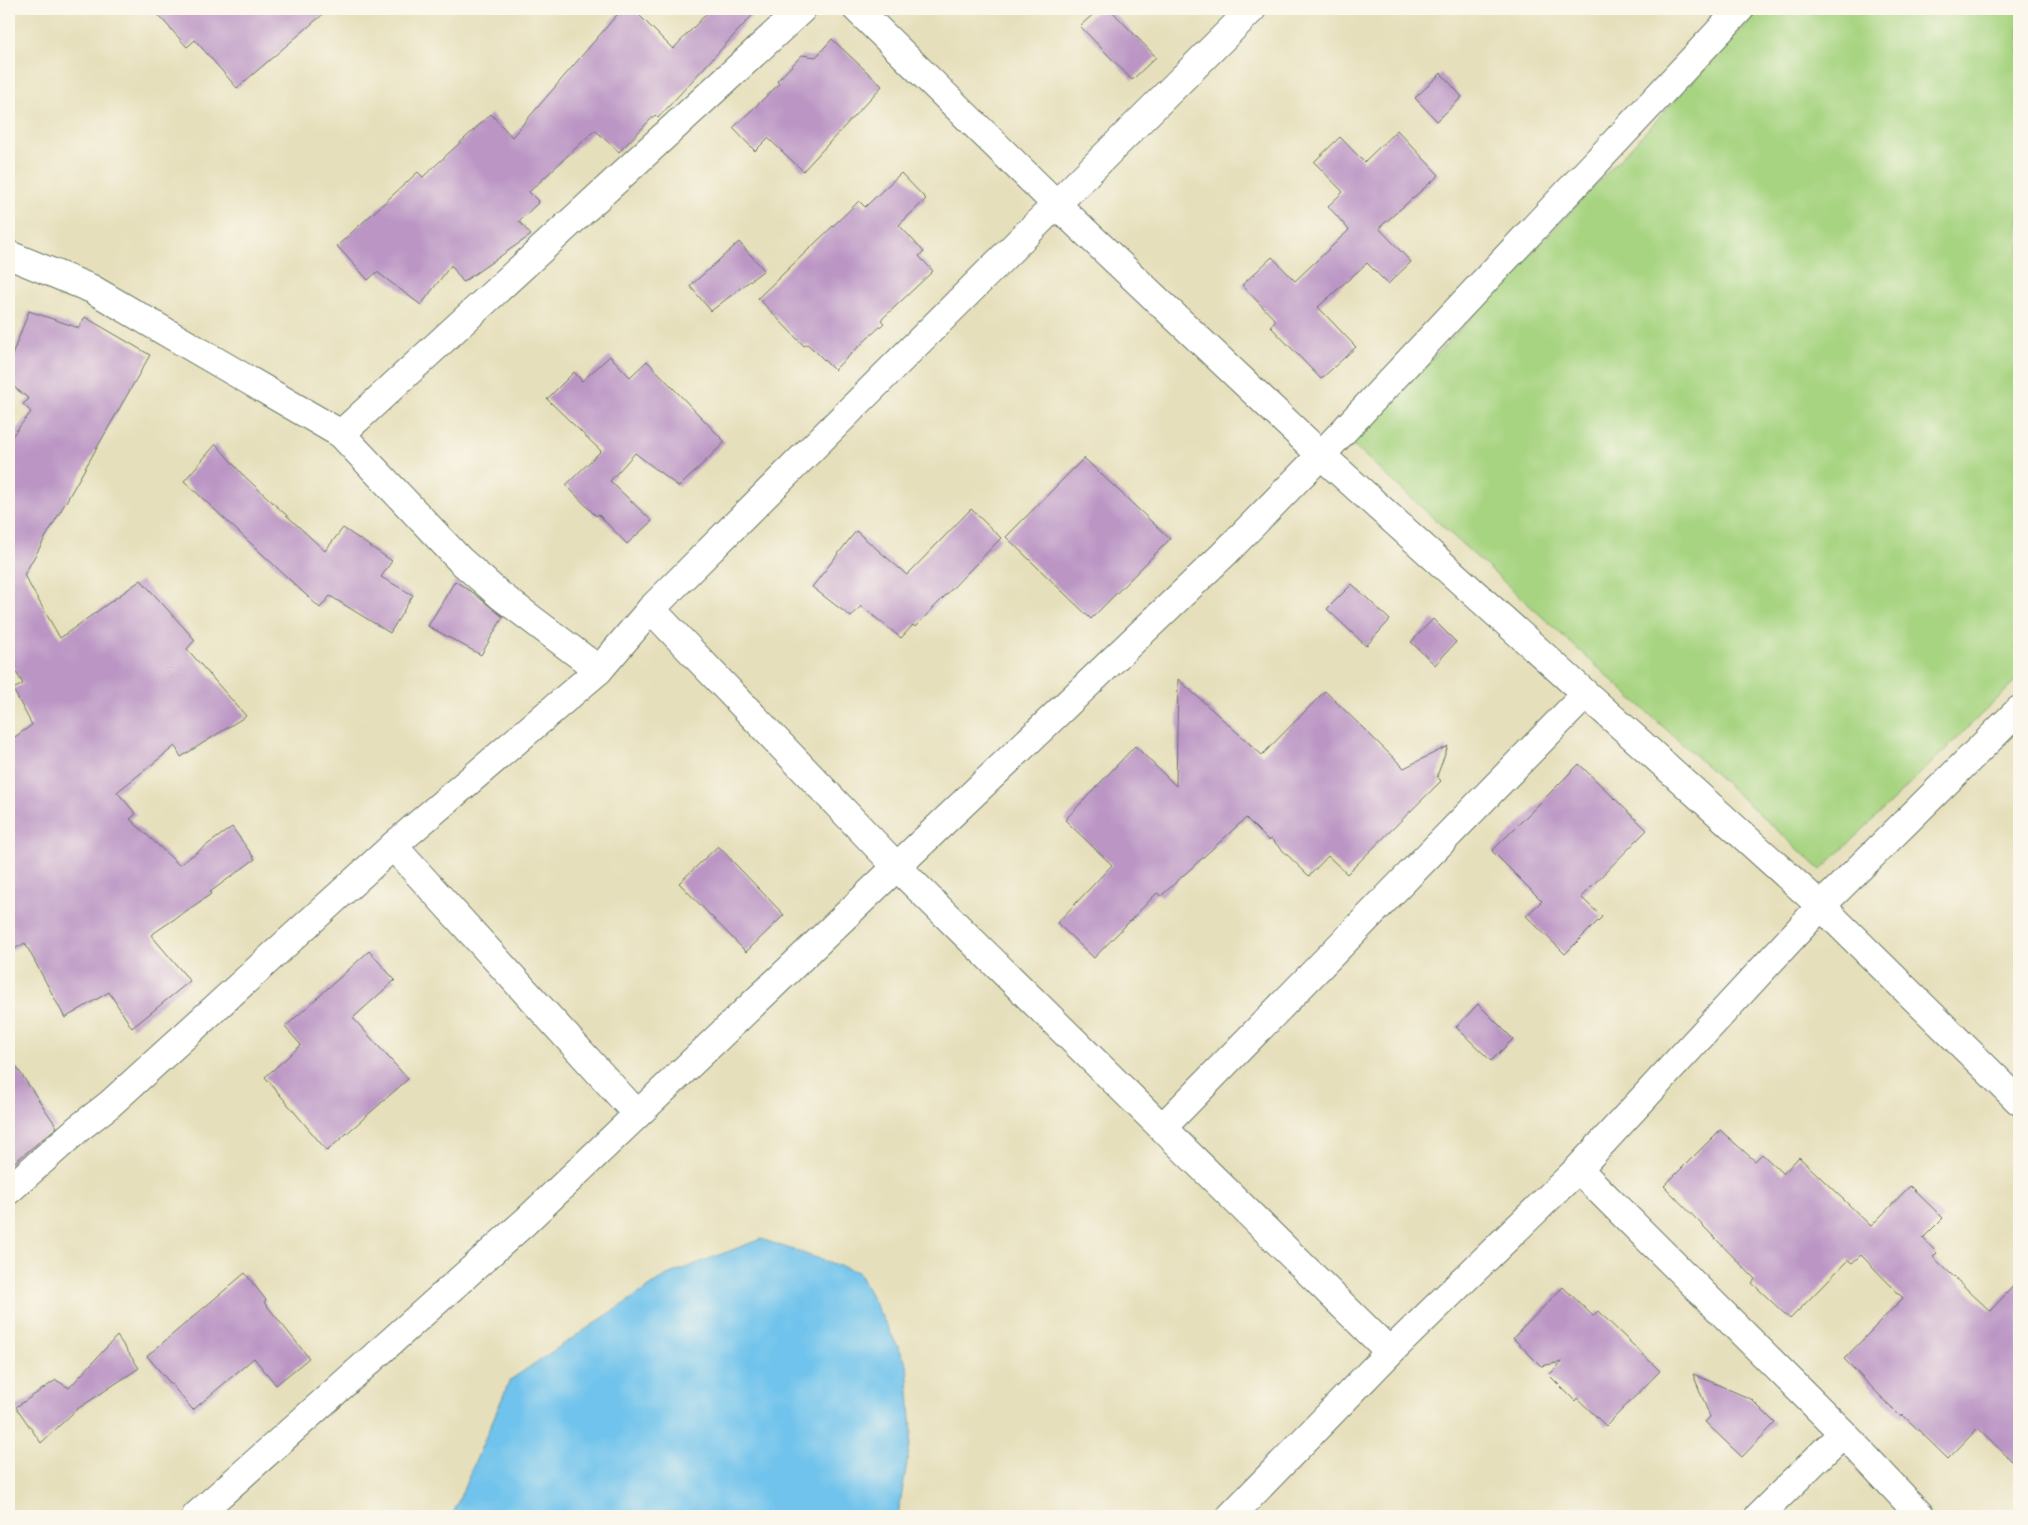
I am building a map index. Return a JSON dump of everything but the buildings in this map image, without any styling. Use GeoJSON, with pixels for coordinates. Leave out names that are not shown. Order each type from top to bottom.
{"type":"FeatureCollection","features":[{"type":"Feature","properties":{"kind":"street"},"geometry":{"type":"LineString","coordinates":[[341,434],[802,9]]}},
{"type":"Feature","properties":{"kind":"street"},"geometry":{"type":"LineString","coordinates":[[857,9],[1057,205],[1321,455],[1821,906],[2019,1101]]}},
{"type":"Feature","properties":{"kind":"street"},"geometry":{"type":"LineString","coordinates":[[9,1190],[79,1128],[110,1104],[393,846],[599,670],[651,609],[1252,9]]}},
{"type":"Feature","properties":{"kind":"street"},"geometry":{"type":"LineString","coordinates":[[196,1516],[525,1222],[1224,554],[1321,455],[1740,9]]}},
{"type":"Feature","properties":{"kind":"street"},"geometry":{"type":"LineString","coordinates":[[9,254],[92,289],[341,434],[460,560],[501,596],[599,670]]}},
{"type":"Feature","properties":{"kind":"street"},"geometry":{"type":"LineString","coordinates":[[651,609],[897,867],[1390,1352]]}},
{"type":"Feature","properties":{"kind":"street"},"geometry":{"type":"LineString","coordinates":[[1163,1127],[1585,695]]}},
{"type":"Feature","properties":{"kind":"street"},"geometry":{"type":"LineString","coordinates":[[1231,1516],[1390,1352],[1578,1169],[1821,906],[2019,710]]}},
{"type":"Feature","properties":{"kind":"street"},"geometry":{"type":"LineString","coordinates":[[393,846],[637,1114]]}},
{"type":"Feature","properties":{"kind":"street"},"geometry":{"type":"LineString","coordinates":[[1578,1169],[1844,1433],[1921,1516]]}},
{"type":"Feature","properties":{"kind":"street"},"geometry":{"type":"LineString","coordinates":[[1759,1516],[1844,1433]]}},
{"type":"Feature","properties":{"kind":"green space"},"geometry":{"type":"Polygon","coordinates":[[[1761,9],[2019,9],[2019,678],[1821,870],[1352,444],[1761,9]]]}},
{"type":"Feature","properties":{"kind":"water"},"geometry":{"type":"Polygon","coordinates":[[[761,1239],[858,1272],[907,1364],[912,1433],[898,1516],[452,1516],[510,1380],[667,1275],[761,1239]]]}}]}
